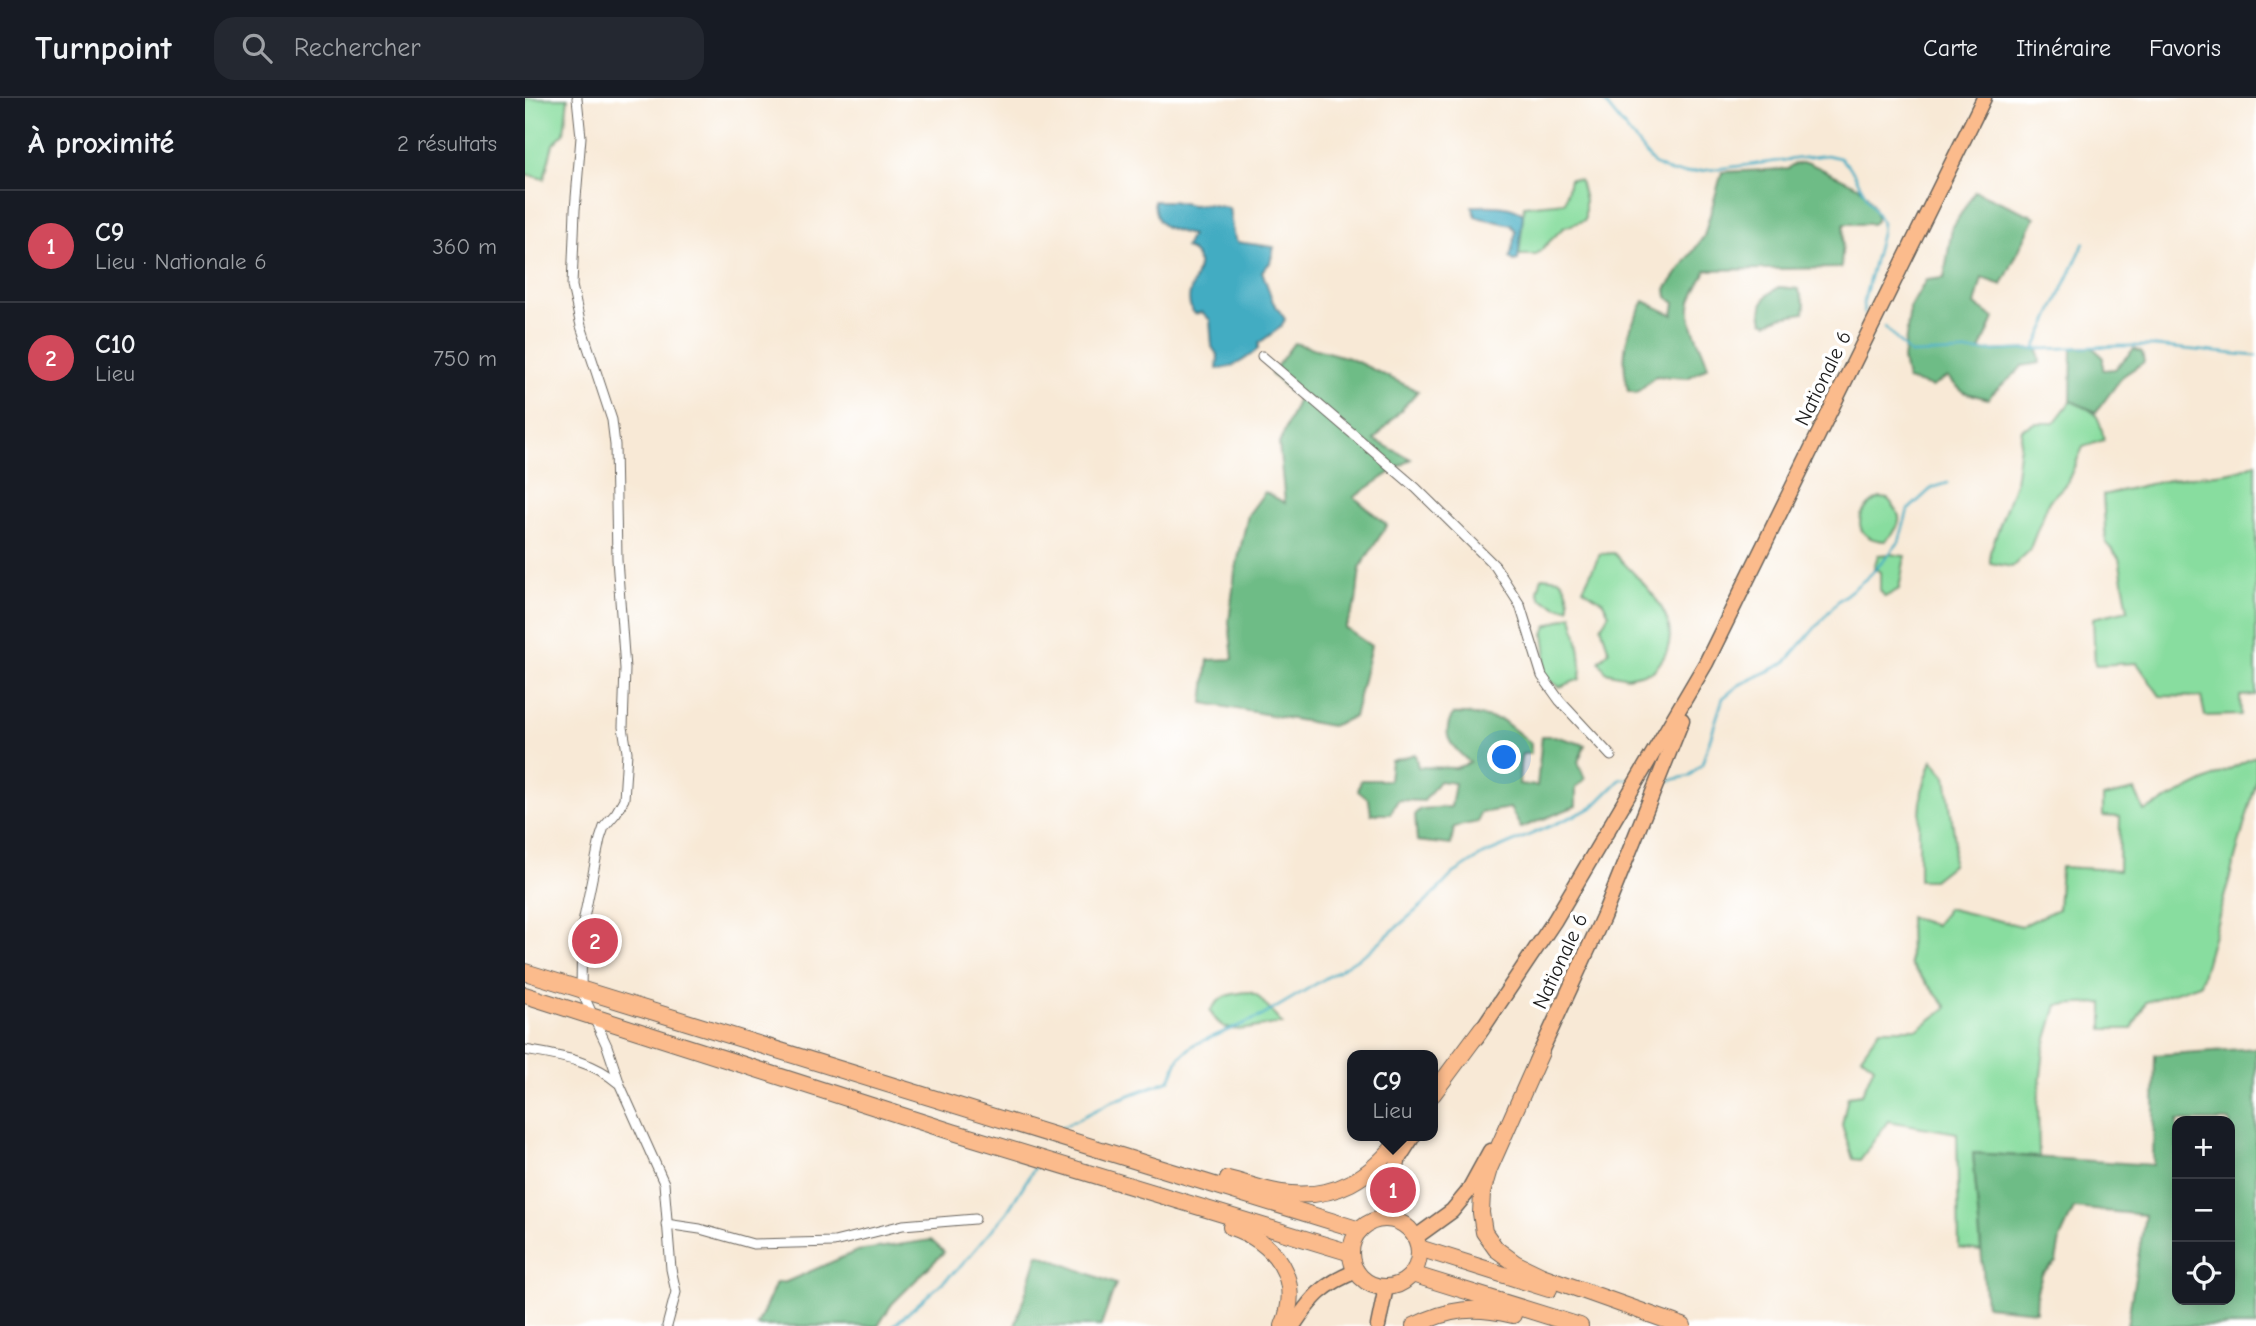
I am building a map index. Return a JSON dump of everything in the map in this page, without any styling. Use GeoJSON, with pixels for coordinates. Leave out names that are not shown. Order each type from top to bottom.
{"type":"FeatureCollection","features":[{"type":"Feature","properties":{"kind":"highway"},"geometry":{"type":"LineString","coordinates":[[525,972],[1360,1230]]}},
{"type":"Feature","properties":{"kind":"highway"},"geometry":{"type":"LineString","coordinates":[[525,995],[954,1132],[1351,1253]]}},
{"type":"Feature","properties":{"kind":"highway"},"geometry":{"type":"LineString","coordinates":[[1438,1087],[1482,1028]]}},
{"type":"Feature","properties":{"kind":"highway"},"geometry":{"type":"LineString","coordinates":[[1541,1052],[1489,1169],[1482,1193],[1484,1232],[1496,1249],[1515,1264],[1683,1326]]}},
{"type":"Feature","properties":{"kind":"highway"},"geometry":{"type":"LineString","coordinates":[[964,1109],[1281,1193],[1332,1190],[1351,1183],[1371,1171],[1398,1141]]}},
{"type":"Feature","properties":{"kind":"highway"},"geometry":{"type":"LineString","coordinates":[[954,1132],[1247,1232],[1265,1244],[1280,1260],[1288,1280],[1291,1295],[1283,1326]]}},
{"type":"Feature","properties":{"kind":"highway"},"geometry":{"type":"LineString","coordinates":[[1382,1219],[1402,1223],[1417,1243],[1419,1257],[1412,1274],[1405,1281],[1386,1287],[1364,1280],[1357,1271],[1351,1253],[1355,1237],[1360,1230],[1367,1224],[1382,1219]]}},
{"type":"Feature","properties":{"kind":"highway"},"geometry":{"type":"LineString","coordinates":[[1417,1243],[1668,1326]]}},
{"type":"Feature","properties":{"kind":"highway"},"geometry":{"type":"LineString","coordinates":[[1412,1274],[1580,1326]]}},
{"type":"Feature","properties":{"kind":"highway"},"geometry":{"type":"LineString","coordinates":[[1414,1326],[1442,1313],[1463,1309],[1489,1309],[1552,1326]]}},
{"type":"Feature","properties":{"kind":"main road","name":"Nationale 6"},"geometry":{"type":"LineString","coordinates":[[1438,1096],[1555,920],[1699,676],[1984,98]]}},
{"type":"Feature","properties":{"kind":"main road","name":"Nationale 6"},"geometry":{"type":"LineString","coordinates":[[1417,1243],[1452,1211],[1467,1193],[1541,1052],[1603,916],[1699,676]]}},
{"type":"Feature","properties":{"kind":"main road"},"geometry":{"type":"LineString","coordinates":[[1382,1219],[1399,1158],[1410,1141]]}},
{"type":"Feature","properties":{"kind":"main road"},"geometry":{"type":"LineString","coordinates":[[1293,1326],[1311,1298],[1331,1283],[1357,1271]]}},
{"type":"Feature","properties":{"kind":"main road"},"geometry":{"type":"LineString","coordinates":[[1378,1326],[1386,1287]]}},
{"type":"Feature","properties":{"kind":"street"},"geometry":{"type":"LineString","coordinates":[[577,98],[581,137],[572,286],[581,326],[612,420],[615,445],[617,559],[625,668],[623,727],[627,752],[624,799],[604,827],[585,913],[581,990],[664,1183],[666,1224],[676,1292],[667,1326]]}},
{"type":"Feature","properties":{"kind":"street"},"geometry":{"type":"LineString","coordinates":[[1262,356],[1416,488],[1495,566],[1520,605],[1542,676],[1560,701],[1611,756]]}},
{"type":"Feature","properties":{"kind":"street"},"geometry":{"type":"LineString","coordinates":[[525,1050],[573,1059],[606,1073],[620,1085]]}},
{"type":"Feature","properties":{"kind":"street"},"geometry":{"type":"LineString","coordinates":[[666,1224],[700,1228],[753,1244],[834,1242],[903,1224],[975,1219]]}},
{"type":"Feature","properties":{"kind":"green space"},"geometry":{"type":"Polygon","coordinates":[[[525,98],[568,98],[564,133],[553,144],[544,179],[525,174],[525,98]]]}},
{"type":"Feature","properties":{"kind":"green space"},"geometry":{"type":"Polygon","coordinates":[[[1809,163],[1858,186],[1873,206],[1876,221],[1872,224],[1844,224],[1841,268],[1706,270],[1692,297],[1690,318],[1708,367],[1688,378],[1656,376],[1636,393],[1628,391],[1624,366],[1632,323],[1644,301],[1673,315],[1675,303],[1667,297],[1666,289],[1704,236],[1722,172],[1788,169],[1792,165],[1809,163]]]}},
{"type":"Feature","properties":{"kind":"green space"},"geometry":{"type":"Polygon","coordinates":[[[1570,179],[1580,180],[1585,200],[1585,220],[1563,228],[1536,255],[1519,255],[1524,206],[1565,202],[1570,179]]]}},
{"type":"Feature","properties":{"kind":"green space"},"geometry":{"type":"Polygon","coordinates":[[[1975,191],[2035,217],[2002,285],[1982,278],[1975,305],[1994,318],[1980,351],[2038,349],[2040,363],[2022,366],[1988,399],[1963,392],[1947,377],[1932,387],[1907,380],[1903,359],[1910,308],[1926,280],[1944,278],[1952,228],[1975,191]]]}},
{"type":"Feature","properties":{"kind":"green space"},"geometry":{"type":"Polygon","coordinates":[[[1780,287],[1798,289],[1805,304],[1804,313],[1780,317],[1768,323],[1763,321],[1761,310],[1764,300],[1780,287]]]}},
{"type":"Feature","properties":{"kind":"green space"},"geometry":{"type":"Polygon","coordinates":[[[1294,343],[1349,358],[1418,391],[1374,440],[1411,459],[1354,497],[1387,525],[1360,568],[1356,603],[1345,628],[1371,646],[1354,717],[1331,726],[1203,703],[1208,660],[1233,659],[1229,622],[1235,572],[1248,515],[1265,492],[1285,503],[1279,444],[1298,399],[1271,374],[1294,343]]]}},
{"type":"Feature","properties":{"kind":"green space"},"geometry":{"type":"Polygon","coordinates":[[[2092,347],[2103,357],[2103,370],[2115,369],[2134,349],[2142,352],[2144,362],[2123,376],[2096,412],[2071,401],[2072,348],[2092,347]]]}},
{"type":"Feature","properties":{"kind":"green space"},"geometry":{"type":"Polygon","coordinates":[[[2071,401],[2095,414],[2104,440],[2083,447],[2067,483],[2049,501],[2029,551],[2012,567],[1990,563],[1990,552],[2015,483],[2022,429],[2035,423],[2054,423],[2071,401]]]}},
{"type":"Feature","properties":{"kind":"green space"},"geometry":{"type":"Polygon","coordinates":[[[2256,463],[2256,695],[2240,696],[2241,715],[2205,716],[2201,697],[2160,696],[2137,663],[2095,665],[2093,618],[2128,610],[2119,558],[2106,543],[2103,495],[2167,480],[2230,472],[2256,463]]]}},
{"type":"Feature","properties":{"kind":"green space"},"geometry":{"type":"Polygon","coordinates":[[[1880,498],[1888,499],[1899,516],[1898,525],[1885,541],[1867,536],[1860,524],[1865,510],[1880,498]]]}},
{"type":"Feature","properties":{"kind":"green space"},"geometry":{"type":"Polygon","coordinates":[[[1614,553],[1652,593],[1662,608],[1670,639],[1665,655],[1653,671],[1627,677],[1606,672],[1599,661],[1609,651],[1601,626],[1609,614],[1603,602],[1583,589],[1600,554],[1614,553]]]}},
{"type":"Feature","properties":{"kind":"green space"},"geometry":{"type":"Polygon","coordinates":[[[1878,555],[1905,556],[1899,589],[1885,597],[1880,590],[1880,572],[1874,568],[1878,555]]]}},
{"type":"Feature","properties":{"kind":"green space"},"geometry":{"type":"Polygon","coordinates":[[[1542,577],[1560,579],[1565,585],[1569,608],[1558,607],[1541,599],[1538,591],[1542,577]]]}},
{"type":"Feature","properties":{"kind":"green space"},"geometry":{"type":"Polygon","coordinates":[[[1572,615],[1580,654],[1580,679],[1560,687],[1542,676],[1546,650],[1544,634],[1547,626],[1572,615]]]}},
{"type":"Feature","properties":{"kind":"green space"},"geometry":{"type":"Polygon","coordinates":[[[1453,714],[1502,720],[1531,743],[1531,754],[1522,754],[1519,784],[1537,786],[1542,736],[1555,736],[1585,745],[1578,762],[1585,779],[1576,788],[1576,806],[1521,828],[1510,808],[1480,813],[1478,822],[1454,827],[1451,845],[1417,841],[1415,814],[1420,809],[1451,807],[1455,783],[1439,781],[1424,801],[1398,800],[1390,814],[1371,814],[1369,800],[1358,791],[1361,780],[1389,780],[1391,761],[1415,754],[1418,767],[1455,768],[1470,763],[1450,742],[1447,730],[1453,714]]]}},
{"type":"Feature","properties":{"kind":"green space"},"geometry":{"type":"Polygon","coordinates":[[[2256,756],[2256,783],[2200,984],[2146,1002],[2132,1029],[2103,1029],[2103,1003],[2057,1005],[2044,1049],[2038,1103],[2039,1157],[1973,1153],[1981,1251],[1959,1248],[1957,1133],[1888,1121],[1860,1160],[1853,1159],[1842,1125],[1848,1096],[1862,1094],[1874,1066],[1861,1056],[1880,1029],[1918,1029],[1947,1007],[1910,964],[1909,917],[1935,925],[1946,908],[2022,926],[2058,909],[2061,867],[2119,870],[2120,817],[2103,816],[2103,797],[2135,790],[2144,811],[2256,756]]]}},
{"type":"Feature","properties":{"kind":"green space"},"geometry":{"type":"Polygon","coordinates":[[[1932,760],[1946,776],[1955,841],[1952,865],[1933,880],[1919,880],[1922,791],[1932,760]]]}},
{"type":"Feature","properties":{"kind":"green space"},"geometry":{"type":"Polygon","coordinates":[[[1250,992],[1258,996],[1282,1024],[1233,1029],[1224,1027],[1210,1011],[1218,1001],[1227,996],[1250,992]]]}},
{"type":"Feature","properties":{"kind":"green space"},"geometry":{"type":"Polygon","coordinates":[[[2256,1048],[2256,1326],[2127,1326],[2145,1215],[2074,1208],[2060,1239],[2056,1262],[2042,1274],[2037,1291],[2036,1311],[1986,1306],[1973,1153],[2153,1165],[2155,1055],[2256,1048]]]}},
{"type":"Feature","properties":{"kind":"green space"},"geometry":{"type":"Polygon","coordinates":[[[931,1240],[944,1252],[892,1304],[878,1326],[757,1326],[776,1283],[786,1282],[857,1251],[931,1240]]]}},
{"type":"Feature","properties":{"kind":"green space"},"geometry":{"type":"Polygon","coordinates":[[[1038,1254],[1116,1284],[1101,1326],[1015,1326],[1038,1254]]]}},
{"type":"Feature","properties":{"kind":"water"},"geometry":{"type":"Polygon","coordinates":[[[1154,201],[1229,208],[1237,242],[1274,247],[1270,263],[1262,271],[1273,302],[1285,319],[1281,327],[1259,343],[1258,349],[1239,363],[1217,369],[1218,356],[1212,347],[1210,320],[1202,312],[1195,314],[1190,305],[1189,296],[1198,270],[1194,254],[1185,247],[1191,235],[1164,226],[1157,217],[1154,201]]]}},
{"type":"Feature","properties":{"kind":"water"},"geometry":{"type":"Polygon","coordinates":[[[1472,206],[1505,207],[1523,214],[1518,260],[1510,258],[1516,231],[1511,225],[1476,217],[1472,206]]]}},
{"type":"Feature","properties":{"kind":"waterway"},"geometry":{"type":"LineString","coordinates":[[1601,98],[1654,164],[1670,172],[1684,173],[1827,155],[1840,158],[1850,167],[1882,223],[1863,304],[1864,314]]}},
{"type":"Feature","properties":{"kind":"waterway"},"geometry":{"type":"LineString","coordinates":[[2035,349],[2084,243]]}},
{"type":"Feature","properties":{"kind":"waterway"},"geometry":{"type":"LineString","coordinates":[[1885,327],[1910,354],[2154,346],[2256,356]]}},
{"type":"Feature","properties":{"kind":"waterway"},"geometry":{"type":"LineString","coordinates":[[1667,781],[1689,776],[1702,764],[1723,698],[1739,685],[1785,663],[1838,601],[1868,577],[1899,542],[1908,510],[1932,488],[1948,483]]}},
{"type":"Feature","properties":{"kind":"waterway"},"geometry":{"type":"LineString","coordinates":[[1061,1128],[1111,1102],[1170,1080],[1179,1058],[1193,1045],[1262,1016],[1369,951],[1426,902],[1453,874],[1481,856],[1592,808],[1621,779],[1629,779]]}},
{"type":"Feature","properties":{"kind":"waterway"},"geometry":{"type":"LineString","coordinates":[[893,1326],[961,1266],[1007,1212],[1035,1167]]}},
{"type":"Feature","properties":{"kind":"place","name":"C10"},"geometry":{"type":"Point","coordinates":[595,941]}},
{"type":"Feature","properties":{"kind":"place","name":"C9"},"geometry":{"type":"Point","coordinates":[1393,1190]}}]}
